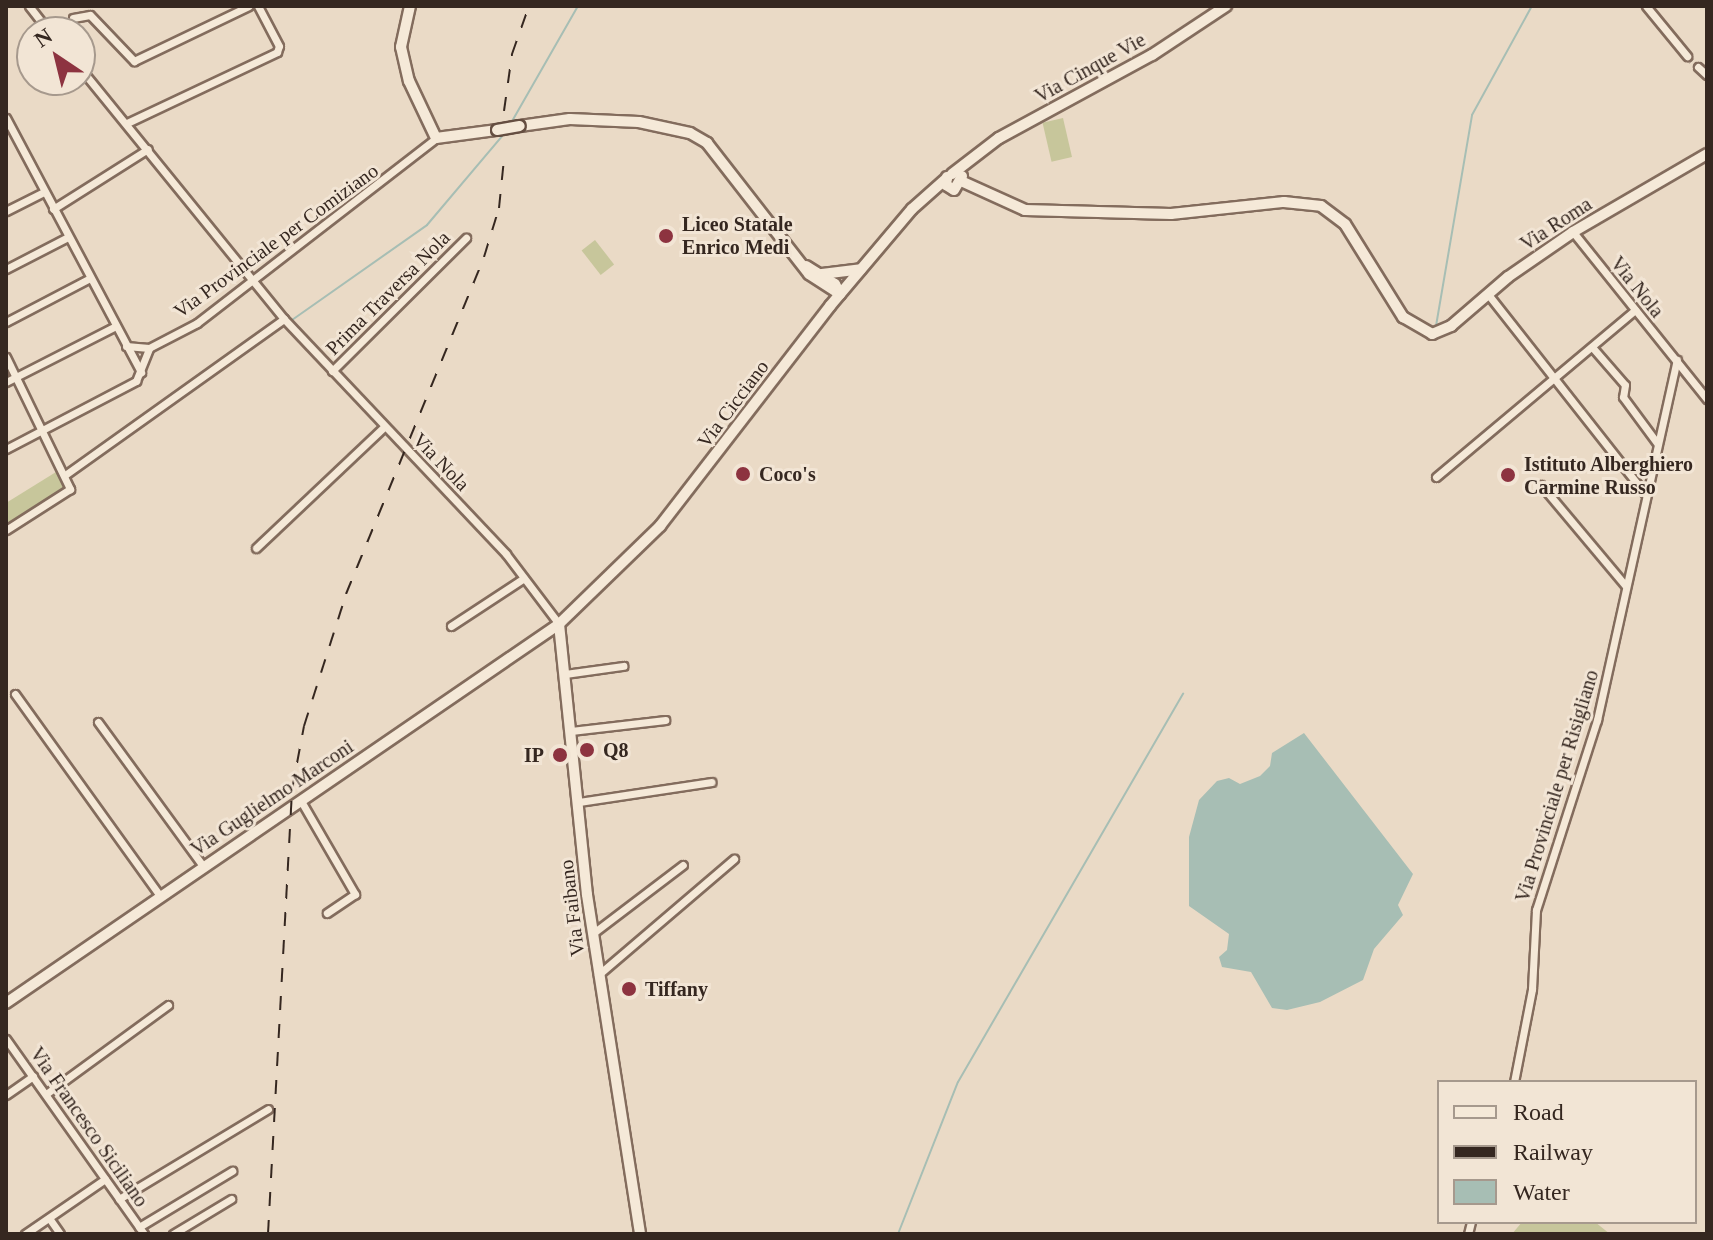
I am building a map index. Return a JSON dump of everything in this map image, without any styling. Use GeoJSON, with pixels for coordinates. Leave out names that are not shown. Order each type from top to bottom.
{"type":"FeatureCollection","features":[{"type":"Feature","properties":{"kind":"street"},"geometry":{"type":"LineString","coordinates":[[96,21],[134,61],[249,6]]}},
{"type":"Feature","properties":{"kind":"street"},"geometry":{"type":"LineString","coordinates":[[127,123],[277,52],[258,6]]}},
{"type":"Feature","properties":{"kind":"street"},"geometry":{"type":"LineString","coordinates":[[410,6],[401,47],[405,68],[436,138],[570,119],[639,122],[690,133],[707,143],[797,261],[840,294]]}},
{"type":"Feature","properties":{"kind":"street","name":"Via Cinque Vie"},"geometry":{"type":"LineString","coordinates":[[955,182],[971,160],[999,138],[1152,55],[1226,6]]}},
{"type":"Feature","properties":{"kind":"street"},"geometry":{"type":"LineString","coordinates":[[1646,6],[1687,56]]}},
{"type":"Feature","properties":{"kind":"street"},"geometry":{"type":"LineString","coordinates":[[1698,67],[1707,75]]}},
{"type":"Feature","properties":{"kind":"street"},"geometry":{"type":"LineString","coordinates":[[65,475],[285,320],[96,87]]}},
{"type":"Feature","properties":{"kind":"street"},"geometry":{"type":"LineString","coordinates":[[6,118],[141,372]]}},
{"type":"Feature","properties":{"kind":"street","name":"Via Provinciale per Comiziano"},"geometry":{"type":"LineString","coordinates":[[149,348],[197,323],[436,138]]}},
{"type":"Feature","properties":{"kind":"street"},"geometry":{"type":"LineString","coordinates":[[53,209],[148,149]]}},
{"type":"Feature","properties":{"kind":"street","name":"Via Roma"},"geometry":{"type":"LineString","coordinates":[[955,182],[1025,210],[1171,214],[1284,202],[1321,206],[1345,224],[1403,317],[1432,334],[1451,326],[1487,293],[1573,232],[1707,154]]}},
{"type":"Feature","properties":{"kind":"street","name":"Via Cicciano"},"geometry":{"type":"LineString","coordinates":[[559,624],[660,526],[830,306],[925,197],[955,182]]}},
{"type":"Feature","properties":{"kind":"street"},"geometry":{"type":"LineString","coordinates":[[6,211],[44,192]]}},
{"type":"Feature","properties":{"kind":"street","name":"Via Nola"},"geometry":{"type":"LineString","coordinates":[[1573,232],[1707,399]]}},
{"type":"Feature","properties":{"kind":"street"},"geometry":{"type":"LineString","coordinates":[[6,269],[68,237]]}},
{"type":"Feature","properties":{"kind":"street","name":"Prima Traversa Nola"},"geometry":{"type":"LineString","coordinates":[[332,371],[466,238]]}},
{"type":"Feature","properties":{"kind":"street"},"geometry":{"type":"LineString","coordinates":[[820,279],[865,268]]}},
{"type":"Feature","properties":{"kind":"street"},"geometry":{"type":"LineString","coordinates":[[6,322],[90,278]]}},
{"type":"Feature","properties":{"kind":"street"},"geometry":{"type":"LineString","coordinates":[[820,279],[830,306]]}},
{"type":"Feature","properties":{"kind":"street"},"geometry":{"type":"LineString","coordinates":[[1487,293],[1645,494]]}},
{"type":"Feature","properties":{"kind":"street"},"geometry":{"type":"LineString","coordinates":[[1436,477],[1635,310]]}},
{"type":"Feature","properties":{"kind":"street","name":"Via Nola"},"geometry":{"type":"LineString","coordinates":[[285,320],[524,578],[559,624]]}},
{"type":"Feature","properties":{"kind":"street"},"geometry":{"type":"LineString","coordinates":[[6,382],[116,326]]}},
{"type":"Feature","properties":{"kind":"street"},"geometry":{"type":"LineString","coordinates":[[6,449],[107,399],[141,372],[149,348],[126,346]]}},
{"type":"Feature","properties":{"kind":"street"},"geometry":{"type":"LineString","coordinates":[[1592,347],[1625,385],[1623,397],[1657,443]]}},
{"type":"Feature","properties":{"kind":"street"},"geometry":{"type":"LineString","coordinates":[[6,357],[70,489],[6,530]]}},
{"type":"Feature","properties":{"kind":"street","name":"Via Provinciale per Risigliano"},"geometry":{"type":"LineString","coordinates":[[1514,1080],[1532,989],[1536,910],[1597,720],[1677,360]]}},
{"type":"Feature","properties":{"kind":"street"},"geometry":{"type":"LineString","coordinates":[[256,548],[384,427]]}},
{"type":"Feature","properties":{"kind":"street"},"geometry":{"type":"LineString","coordinates":[[1541,485],[1625,585]]}},
{"type":"Feature","properties":{"kind":"street"},"geometry":{"type":"LineString","coordinates":[[451,626],[524,578]]}},
{"type":"Feature","properties":{"kind":"street","name":"Via Faibano"},"geometry":{"type":"LineString","coordinates":[[559,624],[592,934],[640,1234]]}},
{"type":"Feature","properties":{"kind":"street","name":"Via Guglielmo Marconi"},"geometry":{"type":"LineString","coordinates":[[6,1003],[559,624]]}},
{"type":"Feature","properties":{"kind":"street"},"geometry":{"type":"LineString","coordinates":[[565,674],[623,666]]}},
{"type":"Feature","properties":{"kind":"street"},"geometry":{"type":"LineString","coordinates":[[15,694],[160,896]]}},
{"type":"Feature","properties":{"kind":"street"},"geometry":{"type":"LineString","coordinates":[[571,731],[665,720]]}},
{"type":"Feature","properties":{"kind":"street"},"geometry":{"type":"LineString","coordinates":[[98,722],[203,866]]}},
{"type":"Feature","properties":{"kind":"street"},"geometry":{"type":"LineString","coordinates":[[579,802],[712,782]]}},
{"type":"Feature","properties":{"kind":"street"},"geometry":{"type":"LineString","coordinates":[[301,801],[355,894],[327,913]]}},
{"type":"Feature","properties":{"kind":"street"},"geometry":{"type":"LineString","coordinates":[[598,975],[734,859]]}},
{"type":"Feature","properties":{"kind":"street"},"geometry":{"type":"LineString","coordinates":[[592,934],[683,865]]}},
{"type":"Feature","properties":{"kind":"street"},"geometry":{"type":"LineString","coordinates":[[46,1094],[168,1005]]}},
{"type":"Feature","properties":{"kind":"street","name":"Via Francesco Siciliano"},"geometry":{"type":"LineString","coordinates":[[6,1039],[142,1230]]}},
{"type":"Feature","properties":{"kind":"street"},"geometry":{"type":"LineString","coordinates":[[6,1095],[33,1076]]}},
{"type":"Feature","properties":{"kind":"street"},"geometry":{"type":"LineString","coordinates":[[119,1199],[268,1109]]}},
{"type":"Feature","properties":{"kind":"street"},"geometry":{"type":"LineString","coordinates":[[142,1230],[232,1171]]}},
{"type":"Feature","properties":{"kind":"street"},"geometry":{"type":"LineString","coordinates":[[25,1234],[105,1179]]}},
{"type":"Feature","properties":{"kind":"street"},"geometry":{"type":"LineString","coordinates":[[173,1234],[231,1199]]}},
{"type":"Feature","properties":{"kind":"street"},"geometry":{"type":"LineString","coordinates":[[49,1218],[60,1234]]}},
{"type":"Feature","properties":{"kind":"green space"},"geometry":{"type":"Polygon","coordinates":[[[1063,118],[1072,157],[1052,162],[1043,123],[1063,118]]]}},
{"type":"Feature","properties":{"kind":"green space"},"geometry":{"type":"Polygon","coordinates":[[[595,240],[614,264],[601,275],[582,250],[595,240]]]}},
{"type":"Feature","properties":{"kind":"green space"},"geometry":{"type":"Polygon","coordinates":[[[56,472],[66,487],[6,525],[6,503],[56,472]]]}},
{"type":"Feature","properties":{"kind":"green space"},"geometry":{"type":"Polygon","coordinates":[[[1520,1224],[1598,1224],[1610,1234],[1512,1234],[1520,1224]]]}},
{"type":"Feature","properties":{"kind":"water"},"geometry":{"type":"Polygon","coordinates":[[[1304,733],[1413,874],[1398,905],[1403,915],[1374,949],[1363,980],[1320,1002],[1287,1010],[1272,1008],[1251,972],[1222,967],[1219,957],[1227,950],[1229,934],[1189,906],[1189,837],[1199,800],[1217,781],[1229,778],[1240,784],[1260,776],[1270,766],[1272,753],[1304,733]]]}},
{"type":"Feature","properties":{"kind":"waterway"},"geometry":{"type":"LineString","coordinates":[[511,123],[578,6]]}},
{"type":"Feature","properties":{"kind":"waterway"},"geometry":{"type":"LineString","coordinates":[[1436,326],[1472,115],[1532,6]]}},
{"type":"Feature","properties":{"kind":"waterway"},"geometry":{"type":"LineString","coordinates":[[292,320],[427,225],[503,135]]}},
{"type":"Feature","properties":{"kind":"waterway"},"geometry":{"type":"LineString","coordinates":[[898,1234],[958,1082],[1183,694]]}},
{"type":"Feature","properties":{"kind":"tunnel"},"geometry":{"type":"LineString","coordinates":[[1687,56],[1698,67]]}},
{"type":"Feature","properties":{"kind":"railway"},"geometry":{"type":"LineString","coordinates":[[504,111],[512,54],[529,6]]}},
{"type":"Feature","properties":{"kind":"railway"},"geometry":{"type":"LineString","coordinates":[[268,1234],[292,790],[304,726],[346,594],[484,257],[499,208],[504,159]]}},
{"type":"Feature","properties":{"kind":"place","name":"Liceo Statale Enrico Medi"},"geometry":{"type":"Point","coordinates":[666,236]}},
{"type":"Feature","properties":{"kind":"place","name":"Coco's"},"geometry":{"type":"Point","coordinates":[743,474]}},
{"type":"Feature","properties":{"kind":"place","name":"Istituto Alberghiero Carmine Russo"},"geometry":{"type":"Point","coordinates":[1508,475]}},
{"type":"Feature","properties":{"kind":"place","name":"Q8"},"geometry":{"type":"Point","coordinates":[587,750]}},
{"type":"Feature","properties":{"kind":"place","name":"IP"},"geometry":{"type":"Point","coordinates":[560,755]}},
{"type":"Feature","properties":{"kind":"place","name":"Tiffany"},"geometry":{"type":"Point","coordinates":[629,989]}}]}
